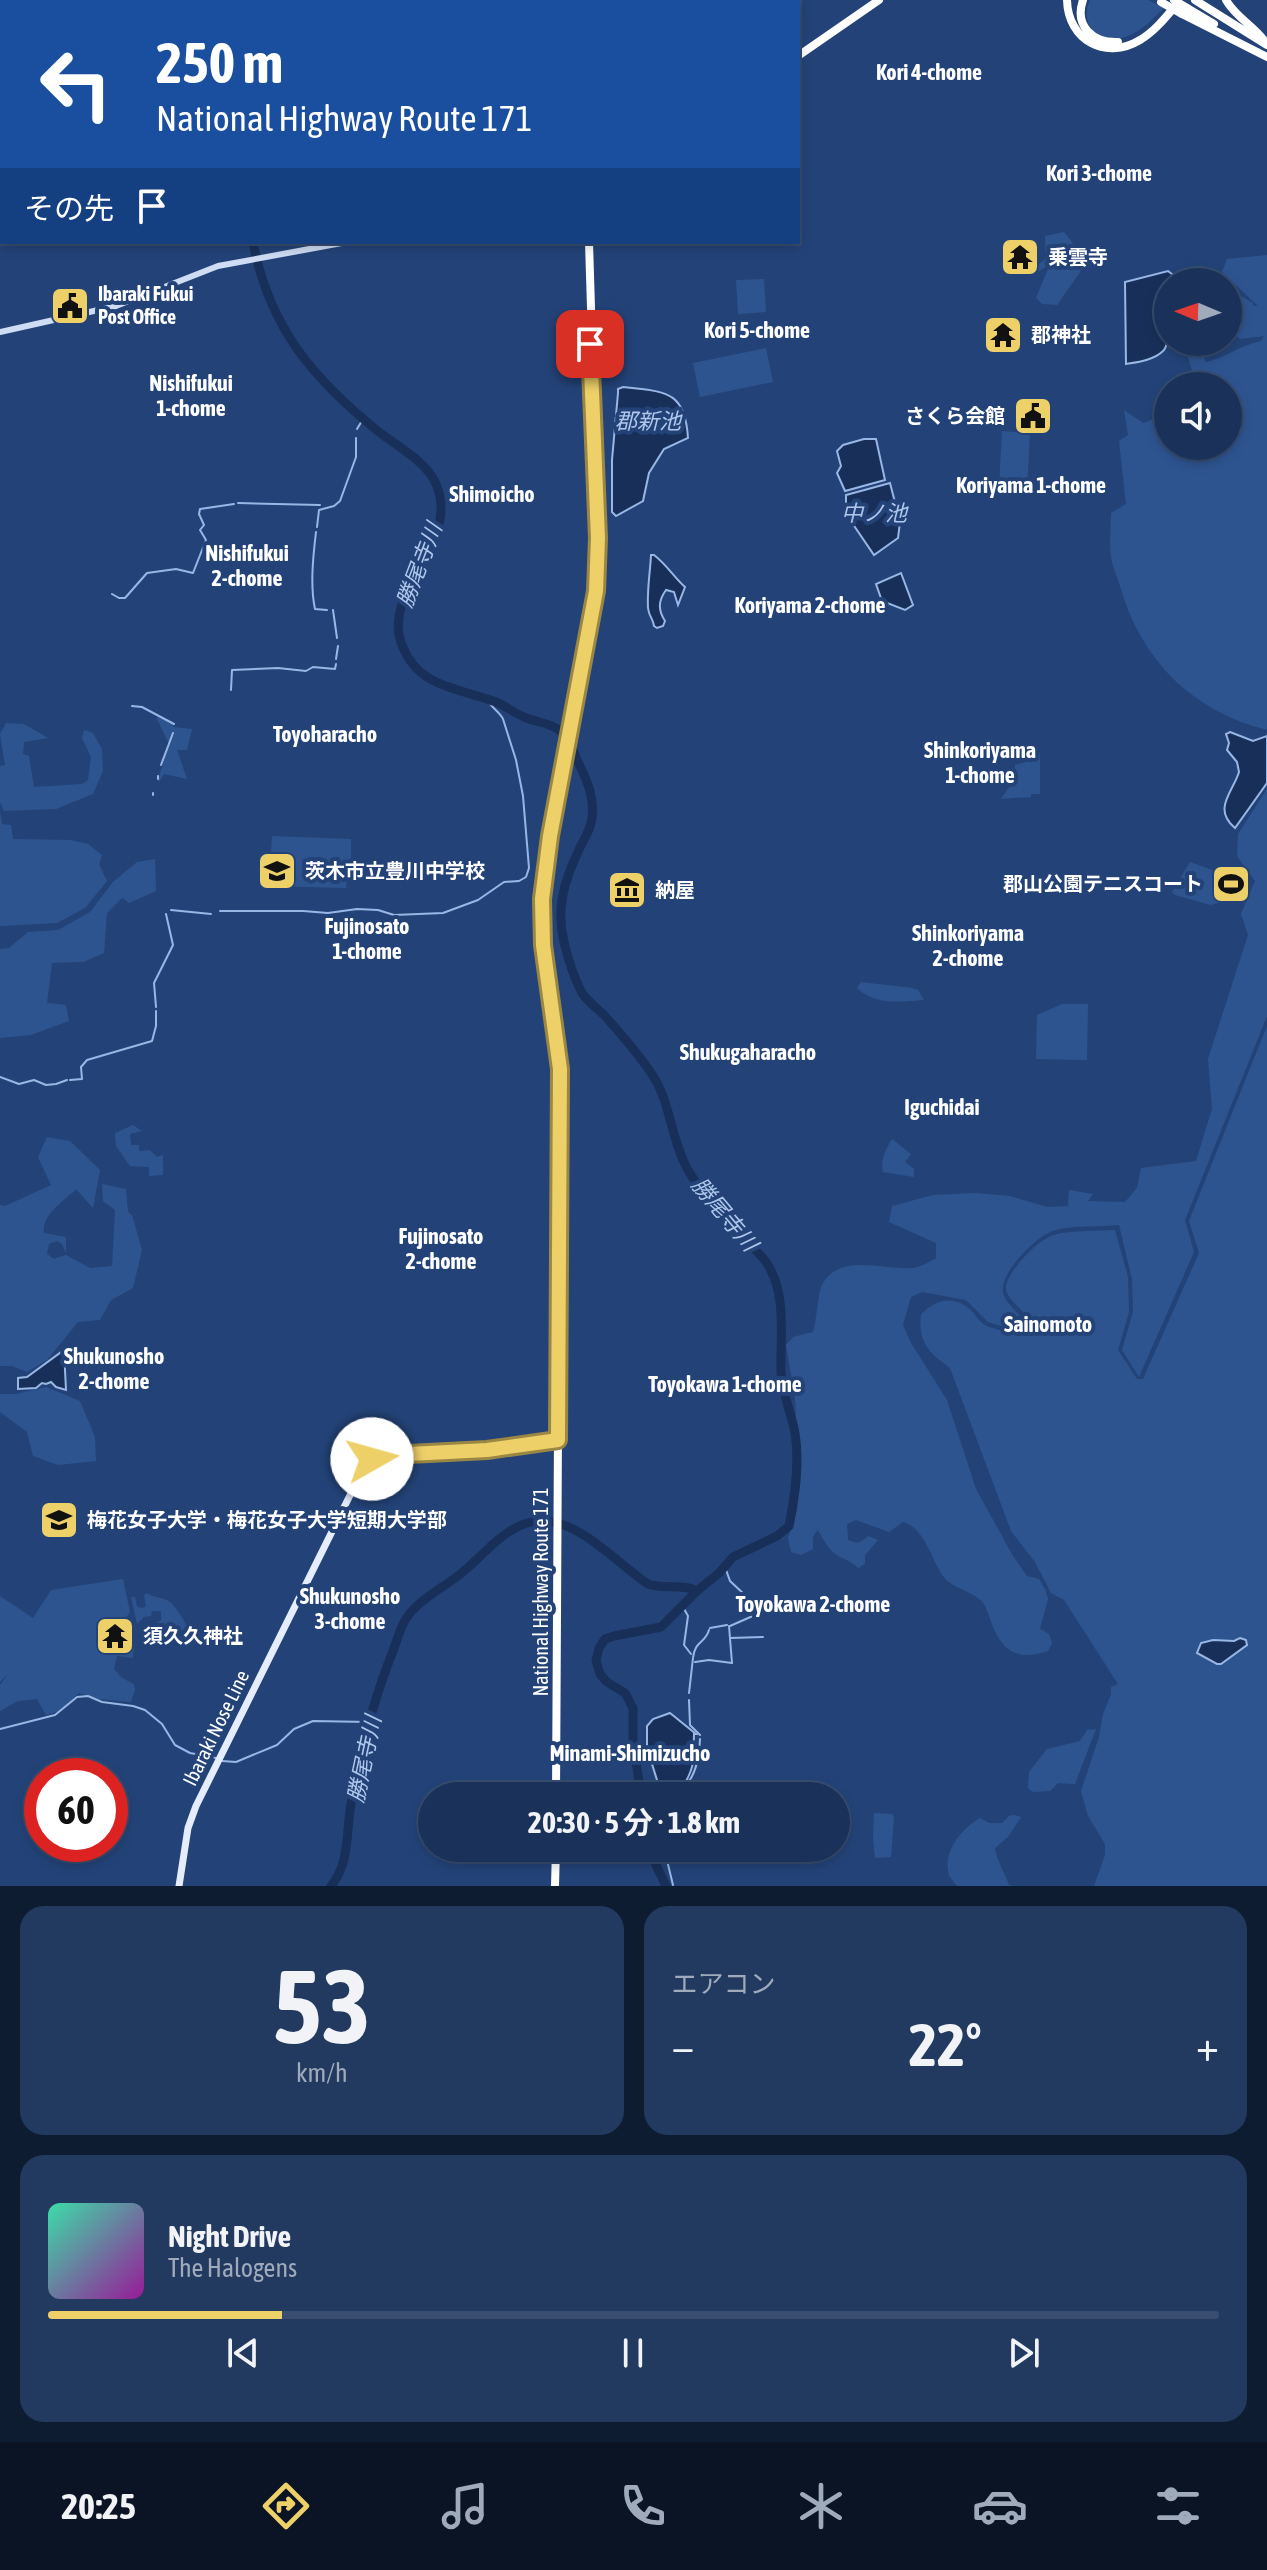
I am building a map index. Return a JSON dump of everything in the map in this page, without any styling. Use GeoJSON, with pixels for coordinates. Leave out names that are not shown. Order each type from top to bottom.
{"type":"FeatureCollection","features":[{"type":"Feature","properties":{"kind":"highway"},"geometry":{"type":"LineString","coordinates":[[800,55],[879,0]]}},
{"type":"Feature","properties":{"kind":"highway"},"geometry":{"type":"LineString","coordinates":[[1067,0],[1069,16],[1080,36],[1091,44],[1115,48],[1142,39],[1168,15],[1176,0]]}},
{"type":"Feature","properties":{"kind":"highway"},"geometry":{"type":"LineString","coordinates":[[1083,0],[1081,20],[1087,32],[1100,40],[1116,42],[1140,34],[1176,0]]}},
{"type":"Feature","properties":{"kind":"highway"},"geometry":{"type":"LineString","coordinates":[[1176,0],[1185,11]]}},
{"type":"Feature","properties":{"kind":"highway"},"geometry":{"type":"LineString","coordinates":[[1195,0],[1259,32],[1267,44]]}},
{"type":"Feature","properties":{"kind":"highway"},"geometry":{"type":"LineString","coordinates":[[1226,0],[1241,24]]}},
{"type":"Feature","properties":{"kind":"highway"},"geometry":{"type":"LineString","coordinates":[[1160,1],[1185,11],[1267,57]]}},
{"type":"Feature","properties":{"kind":"highway","name":"National Highway Route 171"},"geometry":{"type":"LineString","coordinates":[[556,1782],[560,1069],[543,945],[542,899],[562,772],[590,631],[598,565],[589,244]]}},
{"type":"Feature","properties":{"kind":"highway"},"geometry":{"type":"LineString","coordinates":[[555,1886],[556,1862]]}},
{"type":"Feature","properties":{"kind":"main road"},"geometry":{"type":"LineString","coordinates":[[0,332],[116,306],[218,266],[335,244]]}},
{"type":"Feature","properties":{"kind":"main road","name":"Ibaraki Nose Line"},"geometry":{"type":"LineString","coordinates":[[179,1886],[190,1820],[365,1465],[372,1459],[389,1455],[487,1450],[558,1440]]}},
{"type":"Feature","properties":{"kind":"shaded area"},"geometry":{"type":"Polygon","coordinates":[[[1090,0],[1148,0],[1164,8],[1133,34],[1109,39],[1101,37],[1090,26],[1087,10],[1090,0]]]}},
{"type":"Feature","properties":{"kind":"shaded area"},"geometry":{"type":"Polygon","coordinates":[[[1064,232],[1075,246],[1086,249],[1089,259],[1057,305],[1042,304],[1036,298],[1050,264],[1039,271],[1035,271],[1035,267],[1046,259],[1045,236],[1064,232]]]}},
{"type":"Feature","properties":{"kind":"shaded area"},"geometry":{"type":"Polygon","coordinates":[[[1267,255],[1267,730],[1215,710],[1173,679],[1141,637],[1129,613],[1110,551],[1111,513],[1126,504],[1119,441],[1128,435],[1124,410],[1143,423],[1154,419],[1154,460],[1242,460],[1242,372],[1192,372],[1188,356],[1203,356],[1206,362],[1224,356],[1242,356],[1242,347],[1261,341],[1264,336],[1242,339],[1242,297],[1258,306],[1242,291],[1242,268],[1224,268],[1227,259],[1267,255]]]}},
{"type":"Feature","properties":{"kind":"shaded area"},"geometry":{"type":"Polygon","coordinates":[[[764,279],[766,312],[738,314],[736,280],[764,279]]]}},
{"type":"Feature","properties":{"kind":"shaded area"},"geometry":{"type":"Polygon","coordinates":[[[766,348],[773,382],[700,397],[693,363],[766,348]]]}},
{"type":"Feature","properties":{"kind":"shaded area"},"geometry":{"type":"Polygon","coordinates":[[[1002,431],[1030,433],[1027,490],[999,488],[1002,431]]]}},
{"type":"Feature","properties":{"kind":"shaded area"},"geometry":{"type":"Polygon","coordinates":[[[158,717],[174,724],[173,727],[192,729],[187,750],[177,750],[187,779],[164,774],[158,780],[169,744],[158,717]]]}},
{"type":"Feature","properties":{"kind":"shaded area"},"geometry":{"type":"Polygon","coordinates":[[[6,723],[24,724],[48,738],[24,742],[23,754],[29,756],[34,787],[82,784],[88,780],[91,757],[82,738],[84,730],[93,733],[102,749],[103,771],[93,794],[56,809],[4,811],[0,802],[0,766],[5,765],[0,734],[6,723]]]}},
{"type":"Feature","properties":{"kind":"shaded area"},"geometry":{"type":"Polygon","coordinates":[[[1034,754],[1040,754],[1040,794],[1001,799],[1018,774],[1015,765],[1030,761],[1034,754]]]}},
{"type":"Feature","properties":{"kind":"shaded area"},"geometry":{"type":"Polygon","coordinates":[[[1267,789],[1267,1016],[1185,1220],[1194,1252],[1139,1377],[1122,1350],[1133,1312],[1132,1279],[1119,1225],[1055,1230],[1047,1233],[1019,1257],[1003,1288],[1005,1299],[1020,1316],[1014,1330],[988,1322],[966,1300],[922,1292],[911,1297],[903,1325],[947,1400],[976,1489],[1013,1556],[1027,1576],[1039,1579],[1048,1599],[1040,1629],[1049,1634],[1052,1643],[1048,1651],[1030,1655],[1015,1653],[1003,1644],[984,1604],[943,1576],[922,1537],[911,1525],[903,1522],[889,1532],[856,1520],[847,1524],[848,1540],[859,1542],[868,1536],[878,1540],[865,1555],[865,1564],[858,1568],[833,1552],[818,1530],[813,1536],[813,1549],[801,1555],[791,1552],[788,1538],[797,1511],[799,1469],[795,1398],[786,1345],[793,1337],[813,1332],[821,1287],[831,1274],[841,1268],[865,1265],[913,1268],[936,1258],[936,1243],[889,1222],[892,1206],[933,1195],[974,1193],[1010,1196],[1047,1207],[1068,1206],[1069,1190],[1093,1194],[1088,1201],[1125,1202],[1137,1188],[1141,1168],[1196,1161],[1212,1109],[1208,1059],[1248,935],[1241,914],[1255,881],[1237,856],[1238,834],[1267,789]]]}},
{"type":"Feature","properties":{"kind":"shaded area"},"geometry":{"type":"Polygon","coordinates":[[[0,812],[2,824],[11,825],[13,839],[70,840],[88,844],[102,855],[99,864],[107,881],[85,908],[57,923],[0,926],[0,812]]]}},
{"type":"Feature","properties":{"kind":"shaded area"},"geometry":{"type":"Polygon","coordinates":[[[272,836],[351,839],[351,870],[347,870],[346,888],[269,886],[272,836]]]}},
{"type":"Feature","properties":{"kind":"shaded area"},"geometry":{"type":"Polygon","coordinates":[[[155,859],[156,891],[129,903],[122,898],[107,913],[104,953],[83,962],[52,963],[47,1003],[66,1005],[69,1021],[31,1035],[0,1038],[0,949],[9,948],[28,932],[58,930],[90,912],[113,882],[137,862],[155,859]]]}},
{"type":"Feature","properties":{"kind":"shaded area"},"geometry":{"type":"Polygon","coordinates":[[[1190,862],[1215,871],[1232,868],[1241,877],[1232,899],[1211,905],[1175,895],[1172,892],[1190,862]]]}},
{"type":"Feature","properties":{"kind":"shaded area"},"geometry":{"type":"Polygon","coordinates":[[[861,982],[912,988],[918,990],[924,1000],[879,1000],[857,988],[861,982]]]}},
{"type":"Feature","properties":{"kind":"shaded area"},"geometry":{"type":"Polygon","coordinates":[[[1062,1004],[1088,1004],[1087,1060],[1036,1059],[1037,1015],[1062,1004]]]}},
{"type":"Feature","properties":{"kind":"shaded area"},"geometry":{"type":"Polygon","coordinates":[[[1267,1026],[1267,1886],[1094,1886],[1105,1855],[1105,1844],[1088,1816],[1081,1791],[1111,1687],[1118,1684],[1064,1600],[1051,1593],[1035,1562],[1011,1531],[950,1368],[930,1351],[923,1339],[921,1314],[937,1303],[955,1301],[967,1307],[985,1325],[1017,1334],[1024,1322],[1023,1312],[1006,1287],[1011,1273],[1024,1258],[1038,1244],[1057,1234],[1115,1230],[1128,1277],[1129,1312],[1118,1350],[1137,1379],[1143,1379],[1199,1253],[1189,1221],[1267,1026]]]}},
{"type":"Feature","properties":{"kind":"shaded area"},"geometry":{"type":"Polygon","coordinates":[[[133,1125],[142,1131],[130,1134],[131,1145],[139,1145],[139,1151],[150,1150],[157,1157],[163,1155],[163,1175],[149,1176],[149,1167],[130,1166],[116,1146],[115,1133],[133,1125]]]}},
{"type":"Feature","properties":{"kind":"shaded area"},"geometry":{"type":"Polygon","coordinates":[[[47,1137],[70,1141],[100,1170],[93,1208],[76,1189],[46,1220],[44,1233],[66,1237],[66,1253],[57,1241],[49,1244],[47,1254],[54,1259],[66,1255],[90,1268],[112,1266],[115,1210],[103,1201],[102,1184],[126,1189],[128,1212],[132,1215],[142,1250],[133,1288],[111,1300],[100,1320],[78,1322],[47,1360],[27,1372],[12,1366],[0,1366],[0,1205],[5,1206],[51,1185],[38,1157],[47,1137]]]}},
{"type":"Feature","properties":{"kind":"shaded area"},"geometry":{"type":"Polygon","coordinates":[[[892,1139],[911,1154],[905,1162],[914,1169],[914,1177],[883,1172],[883,1159],[892,1139]]]}},
{"type":"Feature","properties":{"kind":"shaded area"},"geometry":{"type":"Polygon","coordinates":[[[46,1387],[80,1401],[95,1437],[96,1461],[58,1465],[33,1456],[27,1432],[0,1412],[0,1394],[16,1394],[46,1387]]]}},
{"type":"Feature","properties":{"kind":"shaded area"},"geometry":{"type":"Polygon","coordinates":[[[123,1579],[130,1612],[118,1628],[113,1628],[112,1632],[100,1628],[97,1636],[105,1639],[105,1647],[116,1649],[120,1640],[134,1645],[133,1658],[117,1656],[114,1669],[134,1684],[131,1702],[98,1699],[79,1693],[60,1711],[46,1715],[37,1699],[18,1701],[0,1711],[0,1685],[8,1674],[0,1682],[0,1596],[33,1618],[51,1590],[123,1579]]]}},
{"type":"Feature","properties":{"kind":"shaded area"},"geometry":{"type":"Polygon","coordinates":[[[147,1593],[170,1602],[188,1628],[175,1633],[170,1643],[154,1643],[156,1638],[152,1627],[161,1620],[161,1611],[152,1611],[151,1616],[144,1617],[137,1624],[131,1597],[135,1597],[137,1607],[143,1608],[147,1593]]]}},
{"type":"Feature","properties":{"kind":"shaded area"},"geometry":{"type":"Polygon","coordinates":[[[1096,1729],[1075,1784],[1058,1783],[1050,1791],[1033,1792],[1028,1788],[1029,1772],[1047,1749],[1080,1741],[1087,1730],[1096,1729]]]}},
{"type":"Feature","properties":{"kind":"shaded area"},"geometry":{"type":"Polygon","coordinates":[[[874,1813],[892,1814],[894,1817],[891,1857],[875,1858],[874,1813]]]}},
{"type":"Feature","properties":{"kind":"shaded area"},"geometry":{"type":"Polygon","coordinates":[[[1014,1815],[1021,1817],[1008,1837],[995,1848],[1009,1885],[1014,1886],[957,1886],[949,1875],[948,1858],[960,1834],[980,1818],[989,1823],[1002,1823],[1014,1815]]]}},
{"type":"Feature","properties":{"kind":"water"},"geometry":{"type":"Polygon","coordinates":[[[1154,275],[1156,356],[1126,364],[1125,282],[1154,275]]]}},
{"type":"Feature","properties":{"kind":"water","name":"郡新池"},"geometry":{"type":"Polygon","coordinates":[[[623,387],[670,396],[682,410],[688,438],[664,449],[649,473],[643,501],[616,516],[612,512],[612,460],[618,389],[623,387]]]}},
{"type":"Feature","properties":{"kind":"water"},"geometry":{"type":"Polygon","coordinates":[[[876,439],[885,480],[845,491],[837,473],[841,466],[837,451],[843,445],[876,439]]]}},
{"type":"Feature","properties":{"kind":"water","name":"中ノ池"},"geometry":{"type":"Polygon","coordinates":[[[890,483],[900,522],[898,538],[874,555],[846,514],[846,495],[890,483]]]}},
{"type":"Feature","properties":{"kind":"water"},"geometry":{"type":"Polygon","coordinates":[[[651,555],[685,587],[678,605],[674,592],[666,590],[660,606],[665,621],[663,626],[657,628],[648,608],[651,555]]]}},
{"type":"Feature","properties":{"kind":"water"},"geometry":{"type":"Polygon","coordinates":[[[901,573],[913,605],[905,610],[882,601],[876,584],[901,573]]]}},
{"type":"Feature","properties":{"kind":"water"},"geometry":{"type":"Polygon","coordinates":[[[1230,732],[1253,741],[1267,736],[1267,783],[1235,828],[1225,814],[1226,800],[1239,772],[1237,762],[1227,750],[1229,743],[1226,734],[1230,732]]]}},
{"type":"Feature","properties":{"kind":"water"},"geometry":{"type":"Polygon","coordinates":[[[64,1350],[66,1390],[51,1382],[42,1383],[36,1388],[18,1389],[18,1378],[27,1377],[64,1350]]]}},
{"type":"Feature","properties":{"kind":"water"},"geometry":{"type":"Polygon","coordinates":[[[1246,1640],[1247,1645],[1221,1664],[1197,1653],[1201,1643],[1246,1640]]]}},
{"type":"Feature","properties":{"kind":"water"},"geometry":{"type":"Polygon","coordinates":[[[670,1713],[696,1734],[693,1763],[686,1782],[658,1782],[647,1748],[647,1726],[653,1719],[670,1713]]]}},
{"type":"Feature","properties":{"kind":"waterway","name":"勝尾寺川"},"geometry":{"type":"LineString","coordinates":[[253,244],[270,300],[297,349],[334,392],[419,462],[436,484],[441,506],[439,526],[410,585],[398,625],[409,659],[429,678],[552,726],[570,742],[592,800],[590,827],[569,874],[561,907],[562,930],[574,975],[584,996],[623,1037],[653,1076],[688,1170],[716,1210],[765,1260],[778,1290],[781,1372],[797,1456],[789,1526],[777,1536],[733,1557],[661,1627],[605,1639],[599,1648],[596,1661],[600,1674],[625,1693],[633,1708],[633,1740],[639,1782]]}},
{"type":"Feature","properties":{"kind":"waterway"},"geometry":{"type":"LineString","coordinates":[[357,429],[363,419]]}},
{"type":"Feature","properties":{"kind":"waterway"},"geometry":{"type":"LineString","coordinates":[[317,527],[319,510],[340,501],[356,457],[356,438]]}},
{"type":"Feature","properties":{"kind":"waterway"},"geometry":{"type":"LineString","coordinates":[[238,503],[320,505]]}},
{"type":"Feature","properties":{"kind":"waterway"},"geometry":{"type":"LineString","coordinates":[[112,594],[125,598],[147,573],[176,569],[193,573],[206,540],[200,530],[204,525],[200,509],[234,504]]}},
{"type":"Feature","properties":{"kind":"waterway"},"geometry":{"type":"LineString","coordinates":[[316,532],[313,600],[315,609],[327,610]]}},
{"type":"Feature","properties":{"kind":"waterway"},"geometry":{"type":"LineString","coordinates":[[333,610],[337,638]]}},
{"type":"Feature","properties":{"kind":"waterway"},"geometry":{"type":"LineString","coordinates":[[336,659],[338,646]]}},
{"type":"Feature","properties":{"kind":"waterway"},"geometry":{"type":"LineString","coordinates":[[231,690],[232,670],[278,668],[306,671],[313,667],[335,669],[336,664]]}},
{"type":"Feature","properties":{"kind":"waterway"},"geometry":{"type":"LineString","coordinates":[[220,911],[328,913],[357,909],[394,915],[443,913],[478,900],[504,882],[526,877],[529,868],[523,796],[516,760],[503,719],[488,700]]}},
{"type":"Feature","properties":{"kind":"waterway"},"geometry":{"type":"LineString","coordinates":[[132,706],[142,707],[174,724]]}},
{"type":"Feature","properties":{"kind":"waterway"},"geometry":{"type":"LineString","coordinates":[[161,765],[173,733]]}},
{"type":"Feature","properties":{"kind":"waterway"},"geometry":{"type":"LineString","coordinates":[[171,910],[211,914]]}},
{"type":"Feature","properties":{"kind":"waterway"},"geometry":{"type":"LineString","coordinates":[[156,1007],[154,983],[173,945],[166,914]]}},
{"type":"Feature","properties":{"kind":"waterway"},"geometry":{"type":"LineString","coordinates":[[70,1080],[82,1079],[81,1067],[87,1060],[152,1041],[156,1011]]}},
{"type":"Feature","properties":{"kind":"waterway"},"geometry":{"type":"LineString","coordinates":[[0,1077],[19,1084],[34,1080],[46,1085],[67,1080]]}},
{"type":"Feature","properties":{"kind":"waterway","name":"勝尾寺川"},"geometry":{"type":"LineString","coordinates":[[331,1886],[344,1857],[351,1804],[368,1727],[402,1626],[423,1601],[493,1544],[527,1523],[544,1521],[561,1524],[592,1540],[648,1584],[686,1587],[697,1591]]}},
{"type":"Feature","properties":{"kind":"waterway"},"geometry":{"type":"LineString","coordinates":[[725,1567],[730,1581],[746,1596]]}},
{"type":"Feature","properties":{"kind":"waterway"},"geometry":{"type":"LineString","coordinates":[[683,1607],[688,1616],[684,1645],[691,1654]]}},
{"type":"Feature","properties":{"kind":"waterway"},"geometry":{"type":"LineString","coordinates":[[730,1626],[755,1615]]}},
{"type":"Feature","properties":{"kind":"waterway"},"geometry":{"type":"LineString","coordinates":[[710,1628],[727,1625]]}},
{"type":"Feature","properties":{"kind":"waterway"},"geometry":{"type":"LineString","coordinates":[[695,1662],[732,1663],[729,1626]]}},
{"type":"Feature","properties":{"kind":"waterway"},"geometry":{"type":"LineString","coordinates":[[693,1658],[709,1630]]}},
{"type":"Feature","properties":{"kind":"waterway"},"geometry":{"type":"LineString","coordinates":[[730,1638],[763,1637]]}},
{"type":"Feature","properties":{"kind":"waterway"},"geometry":{"type":"LineString","coordinates":[[689,1693],[693,1658]]}},
{"type":"Feature","properties":{"kind":"waterway"},"geometry":{"type":"LineString","coordinates":[[0,1729],[55,1715],[77,1697],[88,1696],[102,1702],[145,1710],[162,1724],[175,1745],[190,1753],[216,1758]]}},
{"type":"Feature","properties":{"kind":"waterway"},"geometry":{"type":"LineString","coordinates":[[689,1700],[690,1725],[700,1735]]}},
{"type":"Feature","properties":{"kind":"waterway"},"geometry":{"type":"LineString","coordinates":[[222,1761],[236,1762],[277,1745],[294,1729],[313,1721],[369,1722]]}},
{"type":"Feature","properties":{"kind":"waterway"},"geometry":{"type":"LineString","coordinates":[[688,1782],[695,1770],[700,1739]]}},
{"type":"Feature","properties":{"kind":"waterway"},"geometry":{"type":"LineString","coordinates":[[655,1862],[666,1886]]}},
{"type":"Feature","properties":{"kind":"waterway"},"geometry":{"type":"LineString","coordinates":[[667,1862],[673,1885]]}},
{"type":"Feature","properties":{"kind":"place","name":"乗雲寺"},"geometry":{"type":"Point","coordinates":[1020,257]}},
{"type":"Feature","properties":{"kind":"place","name":"Ibaraki Fukui Post Office"},"geometry":{"type":"Point","coordinates":[70,306]}},
{"type":"Feature","properties":{"kind":"place","name":"郡神社"},"geometry":{"type":"Point","coordinates":[1003,335]}},
{"type":"Feature","properties":{"kind":"place","name":"さくら会館"},"geometry":{"type":"Point","coordinates":[1033,416]}},
{"type":"Feature","properties":{"kind":"place","name":"茨木市立豊川中学校"},"geometry":{"type":"Point","coordinates":[277,871]}},
{"type":"Feature","properties":{"kind":"place","name":"郡山公園テニスコート"},"geometry":{"type":"Point","coordinates":[1231,884]}},
{"type":"Feature","properties":{"kind":"place","name":"納屋"},"geometry":{"type":"Point","coordinates":[627,890]}},
{"type":"Feature","properties":{"kind":"place","name":"梅花女子大学・梅花女子大学短期大学部"},"geometry":{"type":"Point","coordinates":[59,1520]}},
{"type":"Feature","properties":{"kind":"place","name":"須久久神社"},"geometry":{"type":"Point","coordinates":[115,1636]}},
{"type":"Feature","properties":{"kind":"district","name":"Kori 4-chome"},"geometry":{"type":"Point","coordinates":[929,72]}},
{"type":"Feature","properties":{"kind":"district","name":"Kori 3-chome"},"geometry":{"type":"Point","coordinates":[1099,173]}},
{"type":"Feature","properties":{"kind":"district","name":"Kori 5-chome"},"geometry":{"type":"Point","coordinates":[757,330]}},
{"type":"Feature","properties":{"kind":"district","name":"Nishifukui 1-chome"},"geometry":{"type":"Point","coordinates":[191,396]}},
{"type":"Feature","properties":{"kind":"district","name":"Koriyama 1-chome"},"geometry":{"type":"Point","coordinates":[1031,485]}},
{"type":"Feature","properties":{"kind":"district","name":"Shimoicho"},"geometry":{"type":"Point","coordinates":[492,494]}},
{"type":"Feature","properties":{"kind":"district","name":"Nishifukui 2-chome"},"geometry":{"type":"Point","coordinates":[247,566]}},
{"type":"Feature","properties":{"kind":"district","name":"Koriyama 2-chome"},"geometry":{"type":"Point","coordinates":[810,605]}},
{"type":"Feature","properties":{"kind":"district","name":"Toyoharacho"},"geometry":{"type":"Point","coordinates":[325,734]}},
{"type":"Feature","properties":{"kind":"district","name":"Shinkoriyama 1-chome"},"geometry":{"type":"Point","coordinates":[980,762]}},
{"type":"Feature","properties":{"kind":"district","name":"Fujinosato 1-chome"},"geometry":{"type":"Point","coordinates":[367,938]}},
{"type":"Feature","properties":{"kind":"district","name":"Shinkoriyama 2-chome"},"geometry":{"type":"Point","coordinates":[968,946]}},
{"type":"Feature","properties":{"kind":"district","name":"Shukugaharacho"},"geometry":{"type":"Point","coordinates":[748,1052]}},
{"type":"Feature","properties":{"kind":"district","name":"Iguchidai"},"geometry":{"type":"Point","coordinates":[942,1107]}},
{"type":"Feature","properties":{"kind":"district","name":"Fujinosato 2-chome"},"geometry":{"type":"Point","coordinates":[441,1248]}},
{"type":"Feature","properties":{"kind":"district","name":"Sainomoto"},"geometry":{"type":"Point","coordinates":[1048,1324]}},
{"type":"Feature","properties":{"kind":"district","name":"Shukunosho 2-chome"},"geometry":{"type":"Point","coordinates":[114,1368]}},
{"type":"Feature","properties":{"kind":"district","name":"Toyokawa 1-chome"},"geometry":{"type":"Point","coordinates":[725,1384]}},
{"type":"Feature","properties":{"kind":"district","name":"Toyokawa 2-chome"},"geometry":{"type":"Point","coordinates":[813,1604]}},
{"type":"Feature","properties":{"kind":"district","name":"Shukunosho 3-chome"},"geometry":{"type":"Point","coordinates":[350,1608]}},
{"type":"Feature","properties":{"kind":"district","name":"Minami-Shimizucho"},"geometry":{"type":"Point","coordinates":[630,1753]}},
{"type":"Feature","properties":{"kind":"route"},"geometry":{"type":"LineString","coordinates":[[372,1459],[389,1455],[487,1450],[558,1440],[560,1069],[543,945],[542,899],[550,836],[596,591],[598,538],[590,344]]}}]}
